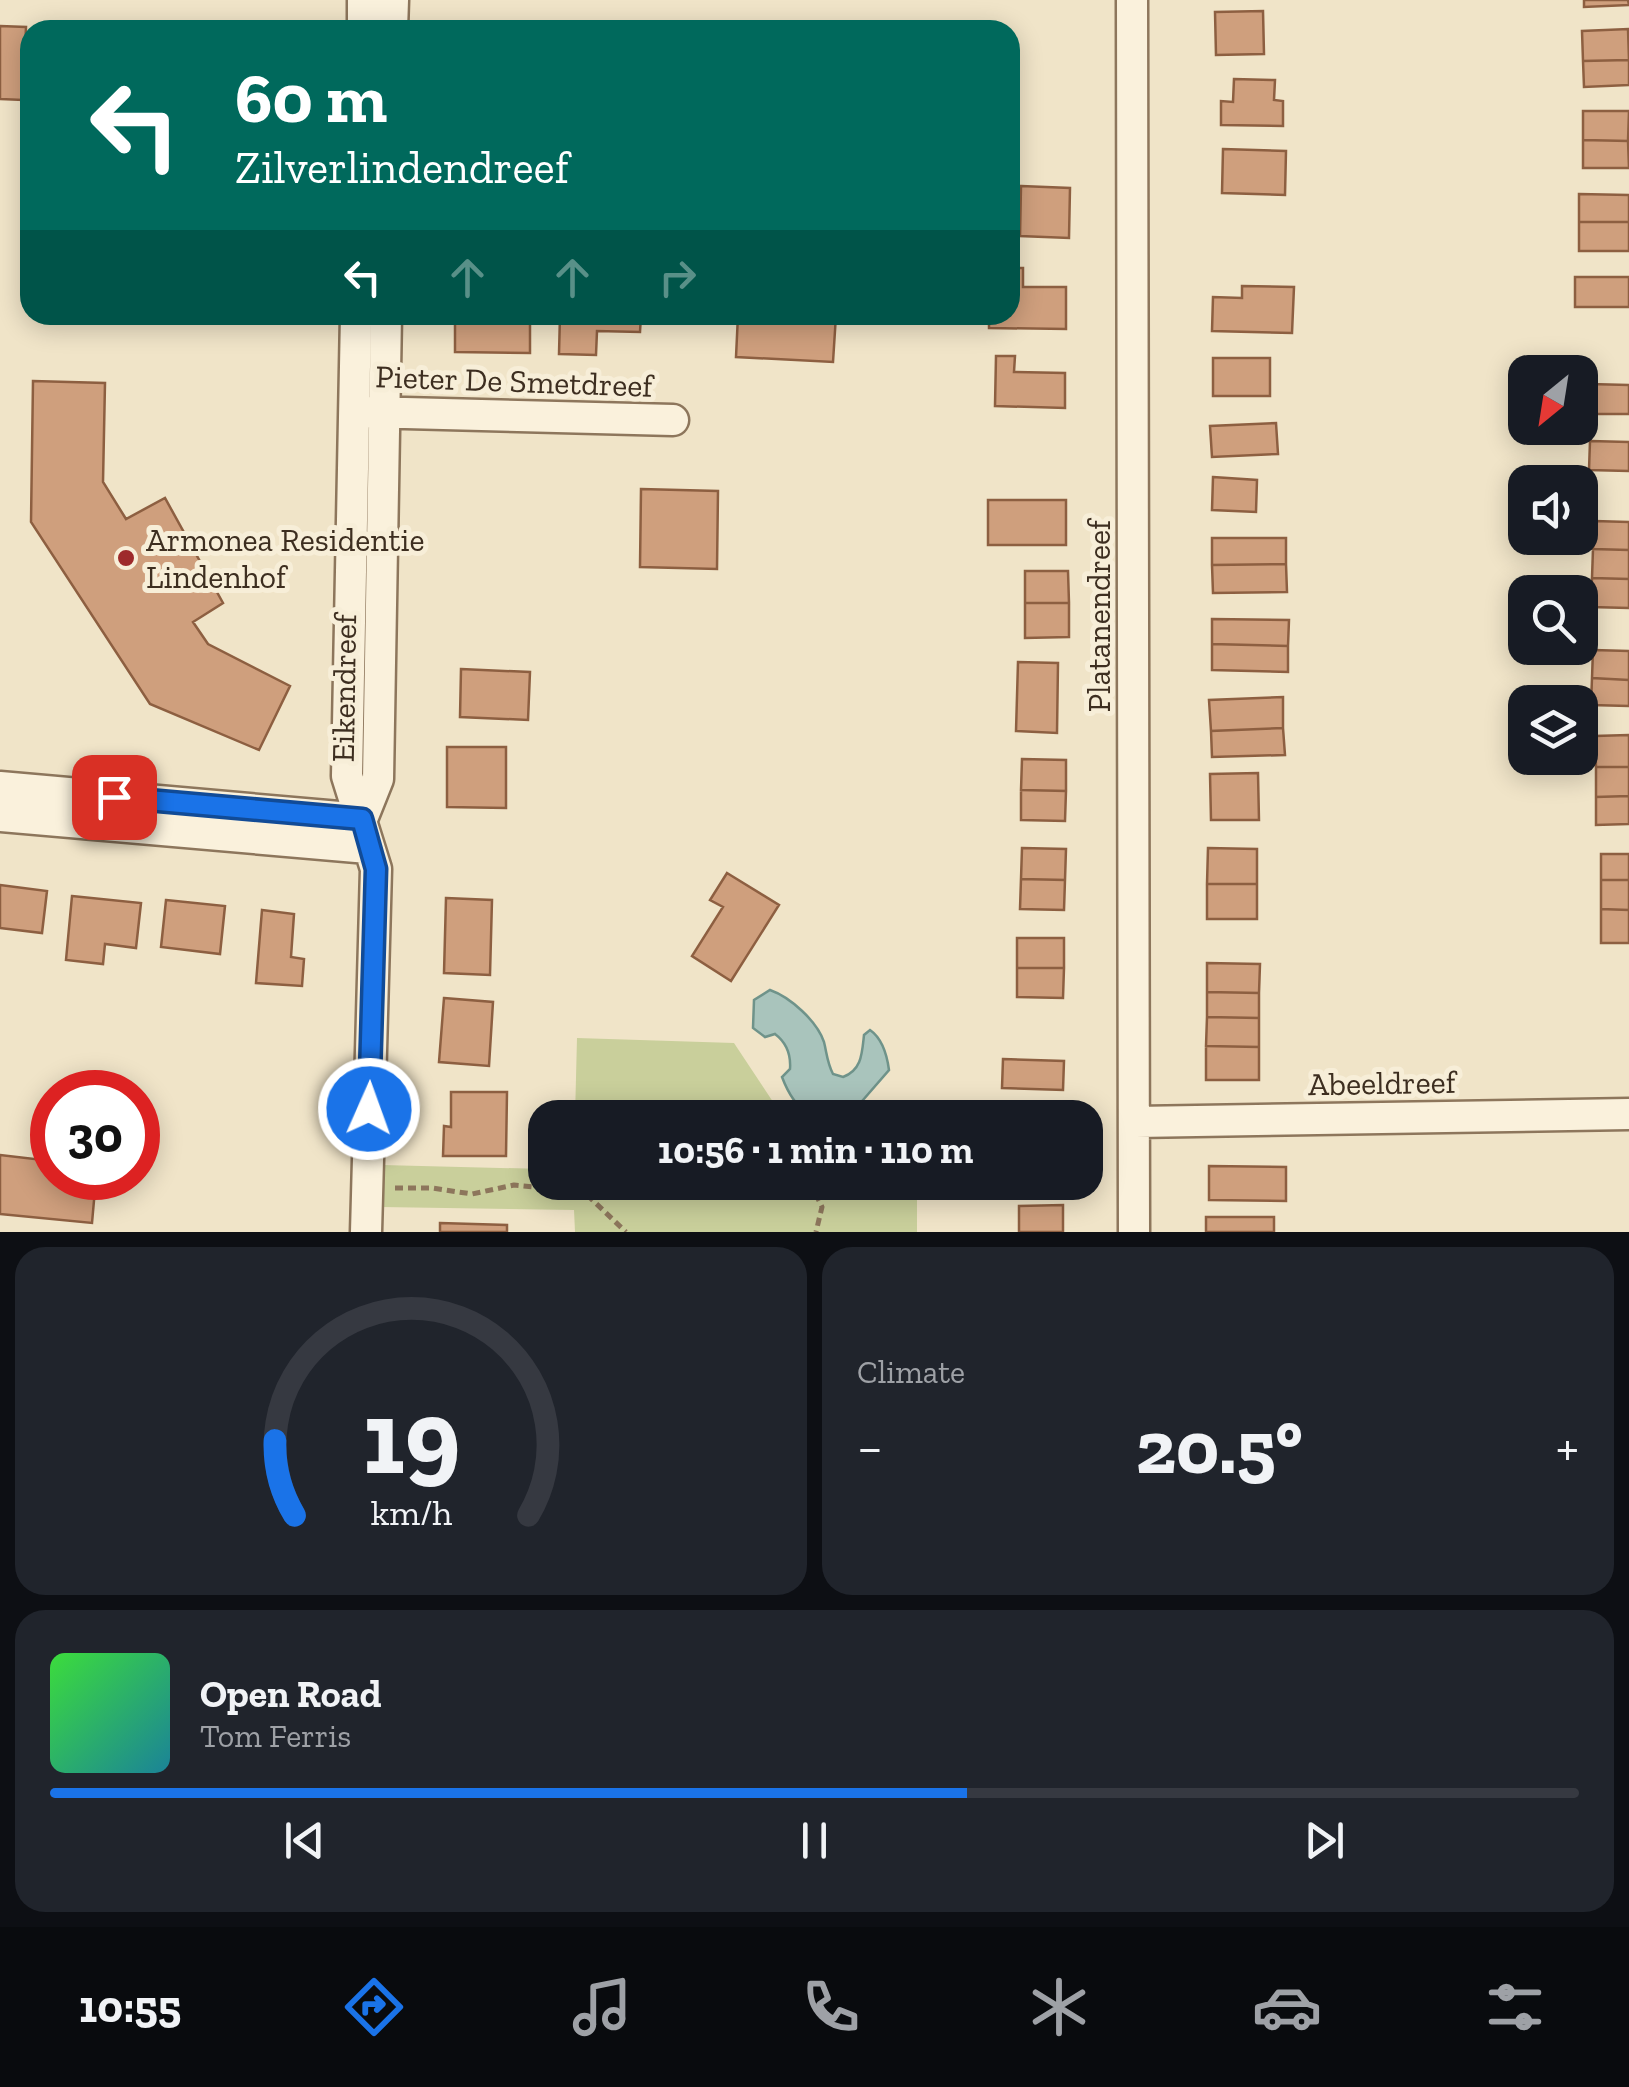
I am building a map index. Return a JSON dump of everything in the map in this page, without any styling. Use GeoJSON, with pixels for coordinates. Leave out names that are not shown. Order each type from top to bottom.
{"type":"FeatureCollection","features":[{"type":"Feature","properties":{"kind":"street","name":"Platanendreef"},"geometry":{"type":"LineString","coordinates":[[1132,0],[1134,1232]]}},
{"type":"Feature","properties":{"kind":"street","name":"Eikendreef"},"geometry":{"type":"LineString","coordinates":[[357,325],[369,413],[378,779],[365,833],[376,869],[366,1232]]}},
{"type":"Feature","properties":{"kind":"street","name":"Eikendreef"},"geometry":{"type":"LineString","coordinates":[[369,413],[384,325]]}},
{"type":"Feature","properties":{"kind":"street","name":"Pieter De Smetdreef"},"geometry":{"type":"LineString","coordinates":[[369,413],[673,420]]}},
{"type":"Feature","properties":{"kind":"street"},"geometry":{"type":"LineString","coordinates":[[0,786],[365,833]]}},
{"type":"Feature","properties":{"kind":"street"},"geometry":{"type":"LineString","coordinates":[[0,816],[365,833]]}},
{"type":"Feature","properties":{"kind":"street","name":"Abeeldreef"},"geometry":{"type":"LineString","coordinates":[[1136,1122],[1629,1114]]}},
{"type":"Feature","properties":{"kind":"path"},"geometry":{"type":"LineString","coordinates":[[367,1188],[432,1188],[472,1194],[514,1185],[528,1186]]}},
{"type":"Feature","properties":{"kind":"path"},"geometry":{"type":"LineString","coordinates":[[592,1200],[626,1232]]}},
{"type":"Feature","properties":{"kind":"path"},"geometry":{"type":"LineString","coordinates":[[816,1232],[822,1207],[819,1200]]}},
{"type":"Feature","properties":{"kind":"green space"},"geometry":{"type":"Polygon","coordinates":[[[577,1038],[734,1043],[772,1100],[575,1100],[577,1038]]]}},
{"type":"Feature","properties":{"kind":"green space"},"geometry":{"type":"Polygon","coordinates":[[[382,1165],[528,1169],[528,1200],[917,1200],[917,1232],[575,1232],[574,1210],[381,1207],[382,1165]]]}},
{"type":"Feature","properties":{"kind":"water"},"geometry":{"type":"Polygon","coordinates":[[[770,990],[809,1018],[824,1042],[833,1074],[843,1077],[854,1070],[860,1060],[864,1035],[870,1030],[886,1053],[889,1070],[863,1100],[794,1100],[782,1077],[790,1069],[789,1054],[775,1034],[765,1037],[753,1028],[754,1000],[770,990]]]}},
{"type":"Feature","properties":{"kind":"building"},"geometry":{"type":"Polygon","coordinates":[[[1584,0],[1628,0],[1629,5],[1584,7],[1584,0]]]}},
{"type":"Feature","properties":{"kind":"building"},"geometry":{"type":"Polygon","coordinates":[[[1263,11],[1264,54],[1216,55],[1215,12],[1263,11]]]}},
{"type":"Feature","properties":{"kind":"building"},"geometry":{"type":"Polygon","coordinates":[[[0,26],[20,27],[20,100],[0,99],[0,26]]]}},
{"type":"Feature","properties":{"kind":"building"},"geometry":{"type":"Polygon","coordinates":[[[1628,29],[1629,60],[1583,61],[1582,31],[1628,29]]]}},
{"type":"Feature","properties":{"kind":"building"},"geometry":{"type":"Polygon","coordinates":[[[1629,60],[1629,85],[1584,87],[1583,61],[1629,60]]]}},
{"type":"Feature","properties":{"kind":"building"},"geometry":{"type":"Polygon","coordinates":[[[1234,79],[1275,80],[1274,100],[1283,101],[1283,126],[1221,125],[1221,101],[1233,102],[1234,79]]]}},
{"type":"Feature","properties":{"kind":"building"},"geometry":{"type":"Polygon","coordinates":[[[1583,111],[1629,111],[1628,141],[1583,140],[1583,111]]]}},
{"type":"Feature","properties":{"kind":"building"},"geometry":{"type":"Polygon","coordinates":[[[1583,140],[1628,141],[1629,168],[1583,168],[1583,140]]]}},
{"type":"Feature","properties":{"kind":"building"},"geometry":{"type":"Polygon","coordinates":[[[1223,149],[1286,151],[1285,195],[1222,193],[1223,149]]]}},
{"type":"Feature","properties":{"kind":"building"},"geometry":{"type":"Polygon","coordinates":[[[1021,186],[1070,188],[1069,238],[1020,236],[1021,186]]]}},
{"type":"Feature","properties":{"kind":"building"},"geometry":{"type":"Polygon","coordinates":[[[1579,194],[1629,195],[1629,222],[1579,222],[1579,194]]]}},
{"type":"Feature","properties":{"kind":"building"},"geometry":{"type":"Polygon","coordinates":[[[1579,222],[1629,222],[1629,251],[1579,251],[1579,222]]]}},
{"type":"Feature","properties":{"kind":"building"},"geometry":{"type":"Polygon","coordinates":[[[1020,268],[1023,287],[1066,287],[1066,329],[989,328],[1020,325],[1020,268]]]}},
{"type":"Feature","properties":{"kind":"building"},"geometry":{"type":"Polygon","coordinates":[[[1575,277],[1629,277],[1629,307],[1575,307],[1575,277]]]}},
{"type":"Feature","properties":{"kind":"building"},"geometry":{"type":"Polygon","coordinates":[[[1242,286],[1294,287],[1292,333],[1212,331],[1213,297],[1242,298],[1242,286]]]}},
{"type":"Feature","properties":{"kind":"building"},"geometry":{"type":"Polygon","coordinates":[[[455,325],[530,325],[530,353],[455,352],[455,325]]]}},
{"type":"Feature","properties":{"kind":"building"},"geometry":{"type":"Polygon","coordinates":[[[560,325],[640,325],[640,332],[597,331],[596,355],[559,354],[560,325]]]}},
{"type":"Feature","properties":{"kind":"building"},"geometry":{"type":"Polygon","coordinates":[[[738,325],[835,325],[833,362],[736,357],[738,325]]]}},
{"type":"Feature","properties":{"kind":"building"},"geometry":{"type":"Polygon","coordinates":[[[996,356],[1015,356],[1014,372],[1065,373],[1065,408],[995,406],[996,356]]]}},
{"type":"Feature","properties":{"kind":"building"},"geometry":{"type":"Polygon","coordinates":[[[1213,358],[1270,358],[1270,396],[1213,396],[1213,358]]]}},
{"type":"Feature","properties":{"kind":"building","name":"Armonea Residentie Lindenhof"},"geometry":{"type":"Polygon","coordinates":[[[33,381],[105,383],[103,482],[126,519],[165,498],[223,603],[193,622],[208,644],[290,686],[259,750],[150,704],[31,522],[33,381]]]}},
{"type":"Feature","properties":{"kind":"building"},"geometry":{"type":"Polygon","coordinates":[[[1598,384],[1629,385],[1629,414],[1598,414],[1598,384]]]}},
{"type":"Feature","properties":{"kind":"building"},"geometry":{"type":"Polygon","coordinates":[[[1276,423],[1278,454],[1212,457],[1210,426],[1276,423]]]}},
{"type":"Feature","properties":{"kind":"building"},"geometry":{"type":"Polygon","coordinates":[[[1598,441],[1629,442],[1629,471],[1598,470],[1598,465],[1589,465],[1590,445],[1598,445],[1598,441]]]}},
{"type":"Feature","properties":{"kind":"building"},"geometry":{"type":"Polygon","coordinates":[[[1213,477],[1257,480],[1256,512],[1212,510],[1213,477]]]}},
{"type":"Feature","properties":{"kind":"building"},"geometry":{"type":"Polygon","coordinates":[[[641,489],[718,491],[717,569],[640,567],[641,489]]]}},
{"type":"Feature","properties":{"kind":"building"},"geometry":{"type":"Polygon","coordinates":[[[988,500],[1066,500],[1066,545],[988,545],[988,500]]]}},
{"type":"Feature","properties":{"kind":"building"},"geometry":{"type":"Polygon","coordinates":[[[1598,521],[1629,522],[1629,550],[1598,549],[1598,521]]]}},
{"type":"Feature","properties":{"kind":"building"},"geometry":{"type":"Polygon","coordinates":[[[1212,538],[1286,538],[1286,564],[1212,565],[1212,538]]]}},
{"type":"Feature","properties":{"kind":"building"},"geometry":{"type":"Polygon","coordinates":[[[1598,549],[1629,550],[1629,579],[1592,575],[1593,555],[1598,555],[1598,549]]]}},
{"type":"Feature","properties":{"kind":"building"},"geometry":{"type":"Polygon","coordinates":[[[1286,564],[1287,592],[1213,593],[1212,565],[1286,564]]]}},
{"type":"Feature","properties":{"kind":"building"},"geometry":{"type":"Polygon","coordinates":[[[1025,571],[1068,571],[1069,603],[1025,603],[1025,571]]]}},
{"type":"Feature","properties":{"kind":"building"},"geometry":{"type":"Polygon","coordinates":[[[1598,578],[1629,579],[1629,608],[1598,607],[1598,578]]]}},
{"type":"Feature","properties":{"kind":"building"},"geometry":{"type":"Polygon","coordinates":[[[1025,603],[1069,603],[1069,637],[1025,638],[1025,603]]]}},
{"type":"Feature","properties":{"kind":"building"},"geometry":{"type":"Polygon","coordinates":[[[1212,619],[1289,620],[1288,646],[1212,644],[1212,619]]]}},
{"type":"Feature","properties":{"kind":"building"},"geometry":{"type":"Polygon","coordinates":[[[1212,644],[1288,646],[1288,672],[1212,670],[1212,644]]]}},
{"type":"Feature","properties":{"kind":"building"},"geometry":{"type":"Polygon","coordinates":[[[1598,650],[1629,651],[1629,680],[1592,678],[1592,665],[1598,665],[1598,650]]]}},
{"type":"Feature","properties":{"kind":"building"},"geometry":{"type":"Polygon","coordinates":[[[1018,662],[1058,663],[1057,733],[1016,731],[1018,662]]]}},
{"type":"Feature","properties":{"kind":"building"},"geometry":{"type":"Polygon","coordinates":[[[461,669],[530,672],[528,720],[460,717],[461,669]]]}},
{"type":"Feature","properties":{"kind":"building"},"geometry":{"type":"Polygon","coordinates":[[[1592,678],[1629,680],[1629,706],[1598,705],[1598,685],[1592,685],[1592,678]]]}},
{"type":"Feature","properties":{"kind":"building"},"geometry":{"type":"Polygon","coordinates":[[[1283,697],[1283,728],[1211,731],[1209,700],[1283,697]]]}},
{"type":"Feature","properties":{"kind":"building"},"geometry":{"type":"Polygon","coordinates":[[[1283,728],[1285,755],[1212,757],[1211,731],[1283,728]]]}},
{"type":"Feature","properties":{"kind":"building"},"geometry":{"type":"Polygon","coordinates":[[[1629,735],[1629,767],[1598,767],[1598,736],[1629,735]]]}},
{"type":"Feature","properties":{"kind":"building"},"geometry":{"type":"Polygon","coordinates":[[[447,747],[506,747],[506,808],[447,807],[447,747]]]}},
{"type":"Feature","properties":{"kind":"building"},"geometry":{"type":"Polygon","coordinates":[[[1022,759],[1066,760],[1066,791],[1021,790],[1022,759]]]}},
{"type":"Feature","properties":{"kind":"building"},"geometry":{"type":"Polygon","coordinates":[[[1598,767],[1629,767],[1629,796],[1596,797],[1598,767]]]}},
{"type":"Feature","properties":{"kind":"building"},"geometry":{"type":"Polygon","coordinates":[[[1258,773],[1259,820],[1211,820],[1210,774],[1258,773]]]}},
{"type":"Feature","properties":{"kind":"building"},"geometry":{"type":"Polygon","coordinates":[[[1021,790],[1066,791],[1065,821],[1021,820],[1021,790]]]}},
{"type":"Feature","properties":{"kind":"building"},"geometry":{"type":"Polygon","coordinates":[[[1629,796],[1629,824],[1596,825],[1596,797],[1629,796]]]}},
{"type":"Feature","properties":{"kind":"building"},"geometry":{"type":"Polygon","coordinates":[[[1022,848],[1066,849],[1065,880],[1021,879],[1022,848]]]}},
{"type":"Feature","properties":{"kind":"building"},"geometry":{"type":"Polygon","coordinates":[[[1208,848],[1257,849],[1257,884],[1207,884],[1208,848]]]}},
{"type":"Feature","properties":{"kind":"building"},"geometry":{"type":"Polygon","coordinates":[[[1601,854],[1629,854],[1629,880],[1601,880],[1601,854]]]}},
{"type":"Feature","properties":{"kind":"building"},"geometry":{"type":"Polygon","coordinates":[[[727,873],[779,905],[731,981],[692,956],[723,907],[710,900],[727,873]]]}},
{"type":"Feature","properties":{"kind":"building"},"geometry":{"type":"Polygon","coordinates":[[[1021,879],[1065,880],[1064,910],[1020,909],[1021,879]]]}},
{"type":"Feature","properties":{"kind":"building"},"geometry":{"type":"Polygon","coordinates":[[[1601,880],[1629,880],[1629,910],[1601,909],[1601,880]]]}},
{"type":"Feature","properties":{"kind":"building"},"geometry":{"type":"Polygon","coordinates":[[[1207,884],[1257,884],[1257,919],[1207,919],[1207,884]]]}},
{"type":"Feature","properties":{"kind":"building"},"geometry":{"type":"Polygon","coordinates":[[[0,885],[47,891],[42,933],[0,928],[0,885]]]}},
{"type":"Feature","properties":{"kind":"building"},"geometry":{"type":"Polygon","coordinates":[[[72,896],[141,903],[136,948],[105,944],[103,964],[66,960],[72,896]]]}},
{"type":"Feature","properties":{"kind":"building"},"geometry":{"type":"Polygon","coordinates":[[[446,898],[492,900],[490,975],[444,973],[446,898]]]}},
{"type":"Feature","properties":{"kind":"building"},"geometry":{"type":"Polygon","coordinates":[[[166,900],[225,906],[220,954],[161,947],[166,900]]]}},
{"type":"Feature","properties":{"kind":"building"},"geometry":{"type":"Polygon","coordinates":[[[1601,909],[1629,910],[1629,943],[1601,943],[1601,909]]]}},
{"type":"Feature","properties":{"kind":"building"},"geometry":{"type":"Polygon","coordinates":[[[262,910],[294,914],[291,957],[304,959],[302,986],[256,983],[262,910]]]}},
{"type":"Feature","properties":{"kind":"building"},"geometry":{"type":"Polygon","coordinates":[[[1017,938],[1064,938],[1064,968],[1017,968],[1017,938]]]}},
{"type":"Feature","properties":{"kind":"building"},"geometry":{"type":"Polygon","coordinates":[[[1207,963],[1260,964],[1259,993],[1207,992],[1207,963]]]}},
{"type":"Feature","properties":{"kind":"building"},"geometry":{"type":"Polygon","coordinates":[[[1017,968],[1064,968],[1063,998],[1017,997],[1017,968]]]}},
{"type":"Feature","properties":{"kind":"building"},"geometry":{"type":"Polygon","coordinates":[[[1207,992],[1259,993],[1259,1018],[1207,1017],[1207,992]]]}},
{"type":"Feature","properties":{"kind":"building"},"geometry":{"type":"Polygon","coordinates":[[[444,998],[493,1002],[489,1066],[439,1062],[444,998]]]}},
{"type":"Feature","properties":{"kind":"building"},"geometry":{"type":"Polygon","coordinates":[[[1207,1017],[1259,1018],[1259,1047],[1206,1046],[1207,1017]]]}},
{"type":"Feature","properties":{"kind":"building"},"geometry":{"type":"Polygon","coordinates":[[[1206,1046],[1259,1047],[1259,1080],[1206,1080],[1206,1046]]]}},
{"type":"Feature","properties":{"kind":"building"},"geometry":{"type":"Polygon","coordinates":[[[1003,1059],[1064,1061],[1063,1090],[1002,1088],[1003,1059]]]}},
{"type":"Feature","properties":{"kind":"building"},"geometry":{"type":"Polygon","coordinates":[[[451,1092],[507,1092],[506,1156],[443,1156],[444,1126],[451,1127],[451,1092]]]}},
{"type":"Feature","properties":{"kind":"building"},"geometry":{"type":"Polygon","coordinates":[[[0,1155],[30,1158],[30,1200],[94,1200],[92,1223],[0,1214],[0,1155]]]}},
{"type":"Feature","properties":{"kind":"building"},"geometry":{"type":"Polygon","coordinates":[[[1209,1166],[1286,1167],[1286,1201],[1209,1200],[1209,1166]]]}},
{"type":"Feature","properties":{"kind":"building"},"geometry":{"type":"Polygon","coordinates":[[[1063,1205],[1063,1232],[1019,1232],[1019,1206],[1063,1205]]]}},
{"type":"Feature","properties":{"kind":"building"},"geometry":{"type":"Polygon","coordinates":[[[1206,1217],[1274,1217],[1274,1232],[1206,1232],[1206,1217]]]}},
{"type":"Feature","properties":{"kind":"building"},"geometry":{"type":"Polygon","coordinates":[[[440,1223],[507,1225],[507,1232],[440,1232],[440,1223]]]}},
{"type":"Feature","properties":{"kind":"place","name":"Armonea Residentie Lindenhof"},"geometry":{"type":"Point","coordinates":[126,558]}},
{"type":"Feature","properties":{"kind":"route"},"geometry":{"type":"LineString","coordinates":[[114,797],[362,819],[376,869],[369,1109]]}}]}
